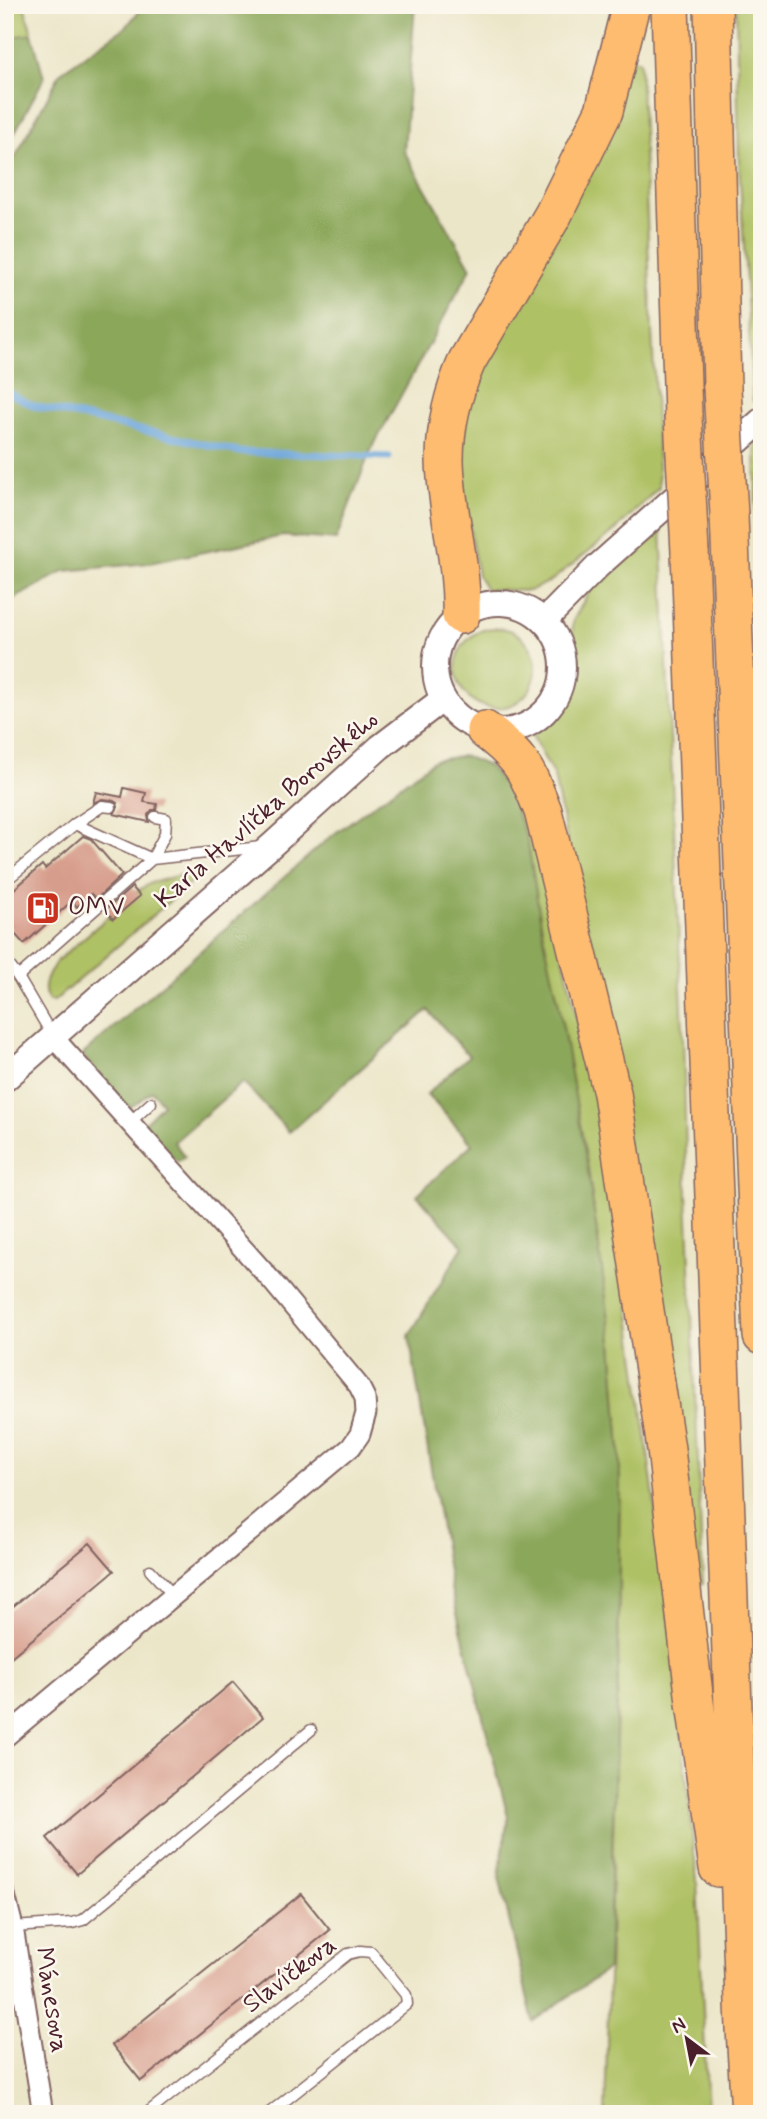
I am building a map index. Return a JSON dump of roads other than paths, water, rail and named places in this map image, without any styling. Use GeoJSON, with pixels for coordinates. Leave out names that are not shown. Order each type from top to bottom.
{"type":"FeatureCollection","features":[{"type":"Feature","properties":{"kind":"highway"},"geometry":{"type":"LineString","coordinates":[[461,615],[462,587],[445,461],[450,407],[467,361],[553,215],[604,111],[631,5]]}},
{"type":"Feature","properties":{"kind":"highway"},"geometry":{"type":"LineString","coordinates":[[670,5],[683,416],[750,2114]]}},
{"type":"Feature","properties":{"kind":"highway"},"geometry":{"type":"LineString","coordinates":[[713,5],[722,388],[759,1154],[762,1336]]}},
{"type":"Feature","properties":{"kind":"highway"},"geometry":{"type":"LineString","coordinates":[[485,730],[522,764],[543,811],[612,1093],[666,1449],[696,1717],[745,2029]]}},
{"type":"Feature","properties":{"kind":"street"},"geometry":{"type":"LineString","coordinates":[[544,621],[598,566],[762,421]]}},
{"type":"Feature","properties":{"kind":"street"},"geometry":{"type":"LineString","coordinates":[[488,604],[518,606],[544,621],[561,649],[563,666],[555,698],[545,711],[525,725],[501,731],[485,730],[460,719],[443,699],[435,676],[436,653],[446,632],[461,615],[488,604]]}},
{"type":"Feature","properties":{"kind":"street","name":"Karla Havlíčka Borovského"},"geometry":{"type":"LineString","coordinates":[[5,1079],[380,747],[443,699]]}},
{"type":"Feature","properties":{"kind":"street"},"geometry":{"type":"LineString","coordinates":[[5,1737],[351,1447],[360,1434],[366,1413],[365,1398],[359,1385],[263,1271],[53,1037]]}},
{"type":"Feature","properties":{"kind":"street","name":"Mánesova"},"geometry":{"type":"LineString","coordinates":[[5,1895],[13,1927],[43,2114]]}},
{"type":"Feature","properties":{"kind":"lane"},"geometry":{"type":"LineString","coordinates":[[5,881],[75,824],[102,806],[111,807]]}},
{"type":"Feature","properties":{"kind":"lane"},"geometry":{"type":"LineString","coordinates":[[18,977],[152,859],[165,834],[166,819],[155,817]]}},
{"type":"Feature","properties":{"kind":"lane"},"geometry":{"type":"LineString","coordinates":[[75,824],[152,859],[272,845]]}},
{"type":"Feature","properties":{"kind":"lane"},"geometry":{"type":"LineString","coordinates":[[5,960],[53,1037]]}},
{"type":"Feature","properties":{"kind":"lane"},"geometry":{"type":"LineString","coordinates":[[129,1123],[151,1103]]}},
{"type":"Feature","properties":{"kind":"lane"},"geometry":{"type":"LineString","coordinates":[[150,1570],[174,1596]]}},
{"type":"Feature","properties":{"kind":"lane"},"geometry":{"type":"LineString","coordinates":[[13,1927],[83,1920],[311,1730]]}},
{"type":"Feature","properties":{"kind":"lane","name":"Slavíčkova"},"geometry":{"type":"LineString","coordinates":[[146,2114],[348,1954],[371,1952],[406,1995],[407,2004],[268,2114]]}},
{"type":"Feature","properties":{"kind":"waterway"},"geometry":{"type":"LineString","coordinates":[[5,391],[34,406],[239,452],[389,457]]}},
{"type":"Feature","properties":{"kind":"place","name":"OMV"},"geometry":{"type":"Point","coordinates":[43,908]}}]}
